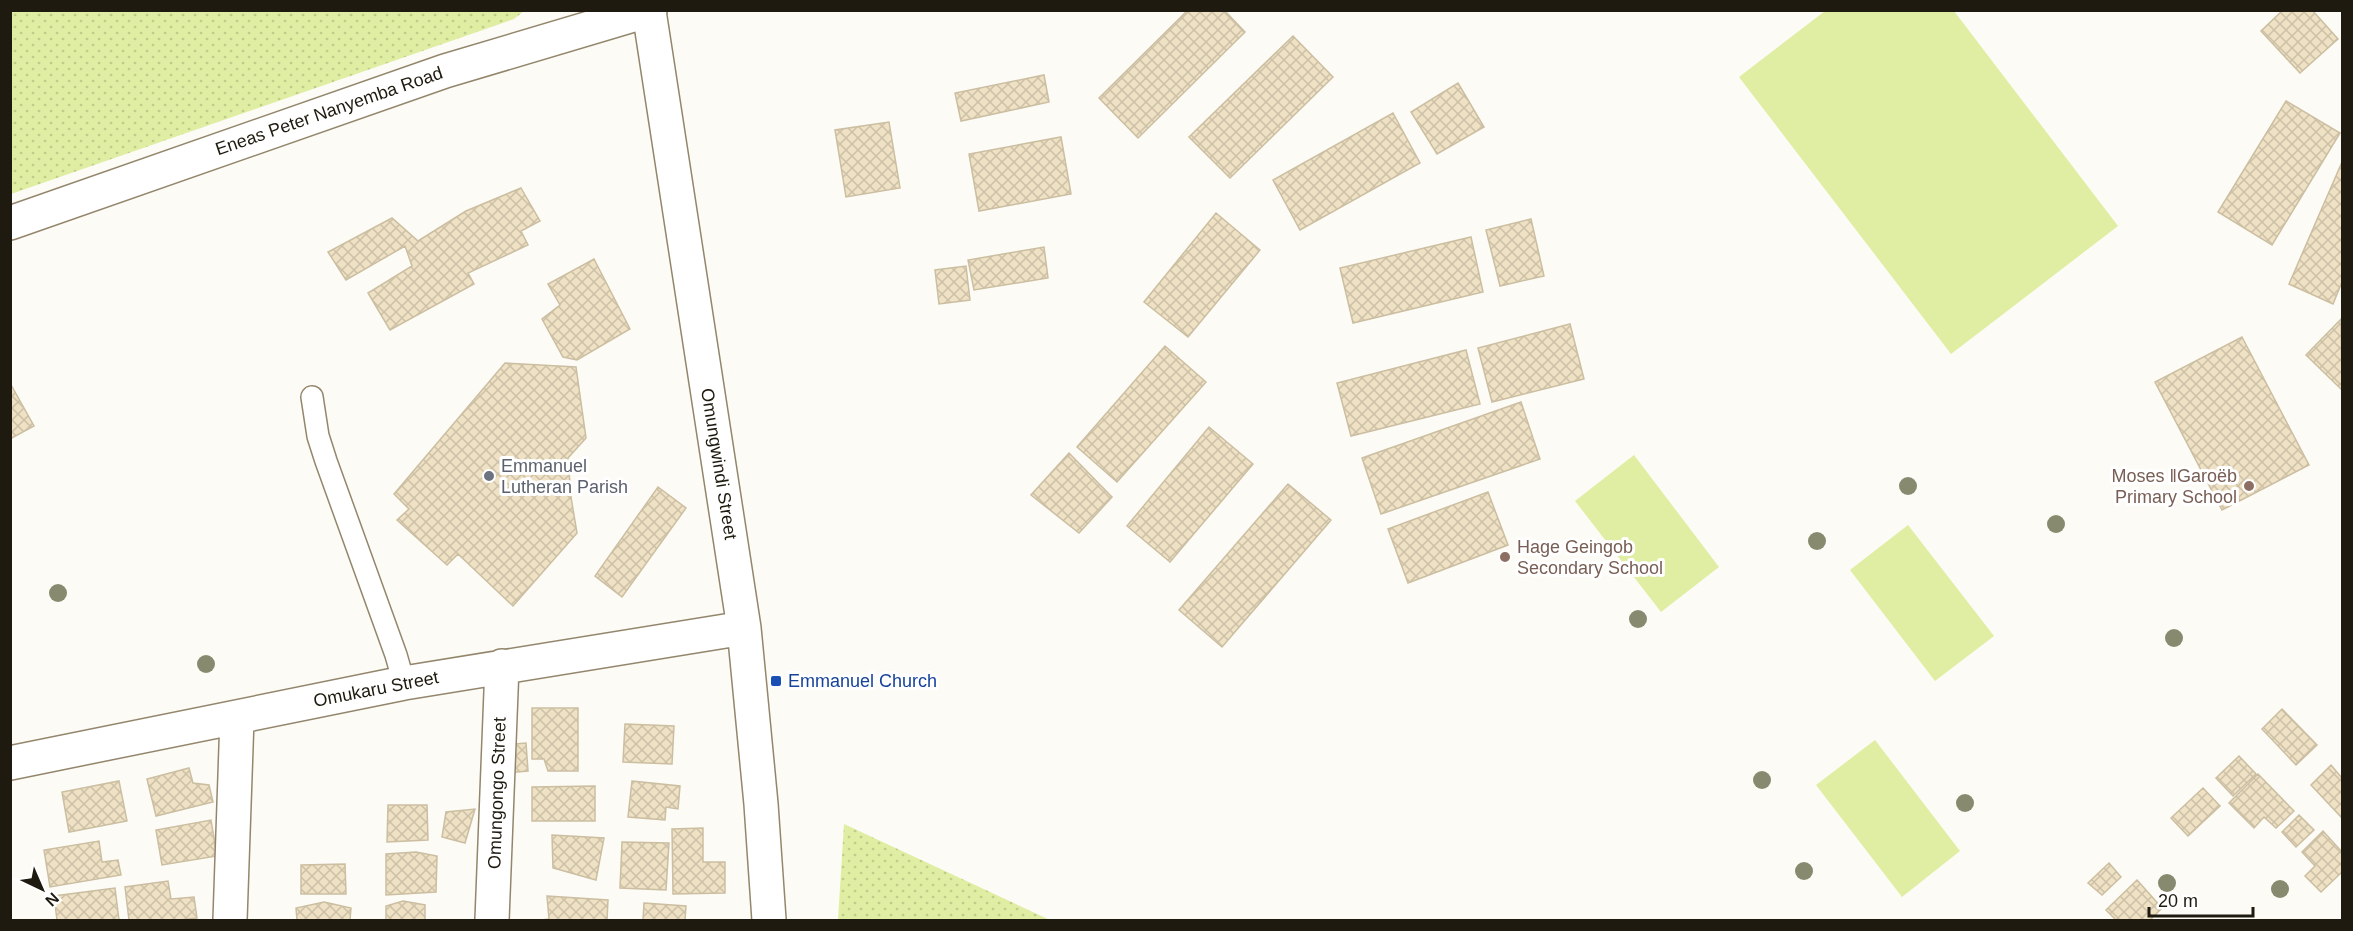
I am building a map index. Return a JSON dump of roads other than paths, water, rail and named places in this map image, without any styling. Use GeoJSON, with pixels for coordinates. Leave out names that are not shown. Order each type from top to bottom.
{"type":"FeatureCollection","features":[{"type":"Feature","properties":{"kind":"street","name":"Eneas Peter Nanyemba Road"},"geometry":{"type":"LineString","coordinates":[[10,223],[445,71],[649,11]]}},
{"type":"Feature","properties":{"kind":"street","name":"Omungwindi Street"},"geometry":{"type":"LineString","coordinates":[[649,11],[744,628],[761,804],[769,921]]}},
{"type":"Feature","properties":{"kind":"street","name":"Omukaru Street"},"geometry":{"type":"LineString","coordinates":[[10,763],[404,683],[744,628]]}},
{"type":"Feature","properties":{"kind":"street","name":"Omungongo Street"},"geometry":{"type":"LineString","coordinates":[[492,921],[502,666]]}},
{"type":"Feature","properties":{"kind":"street"},"geometry":{"type":"LineString","coordinates":[[230,921],[237,718]]}},
{"type":"Feature","properties":{"kind":"lane"},"geometry":{"type":"LineString","coordinates":[[312,397],[318,436],[326,461],[404,683]]}},
{"type":"Feature","properties":{"kind":"place","name":"Emmanuel Lutheran Parish"},"geometry":{"type":"Point","coordinates":[489,476]}},
{"type":"Feature","properties":{"kind":"place","name":"Moses ǁGaroëb Primary School"},"geometry":{"type":"Point","coordinates":[2249,486]}},
{"type":"Feature","properties":{"kind":"place","name":"Hage Geingob Secondary School"},"geometry":{"type":"Point","coordinates":[1505,557]}},
{"type":"Feature","properties":{"kind":"place","name":"Emmanuel Church"},"geometry":{"type":"Point","coordinates":[776,681]}}]}
